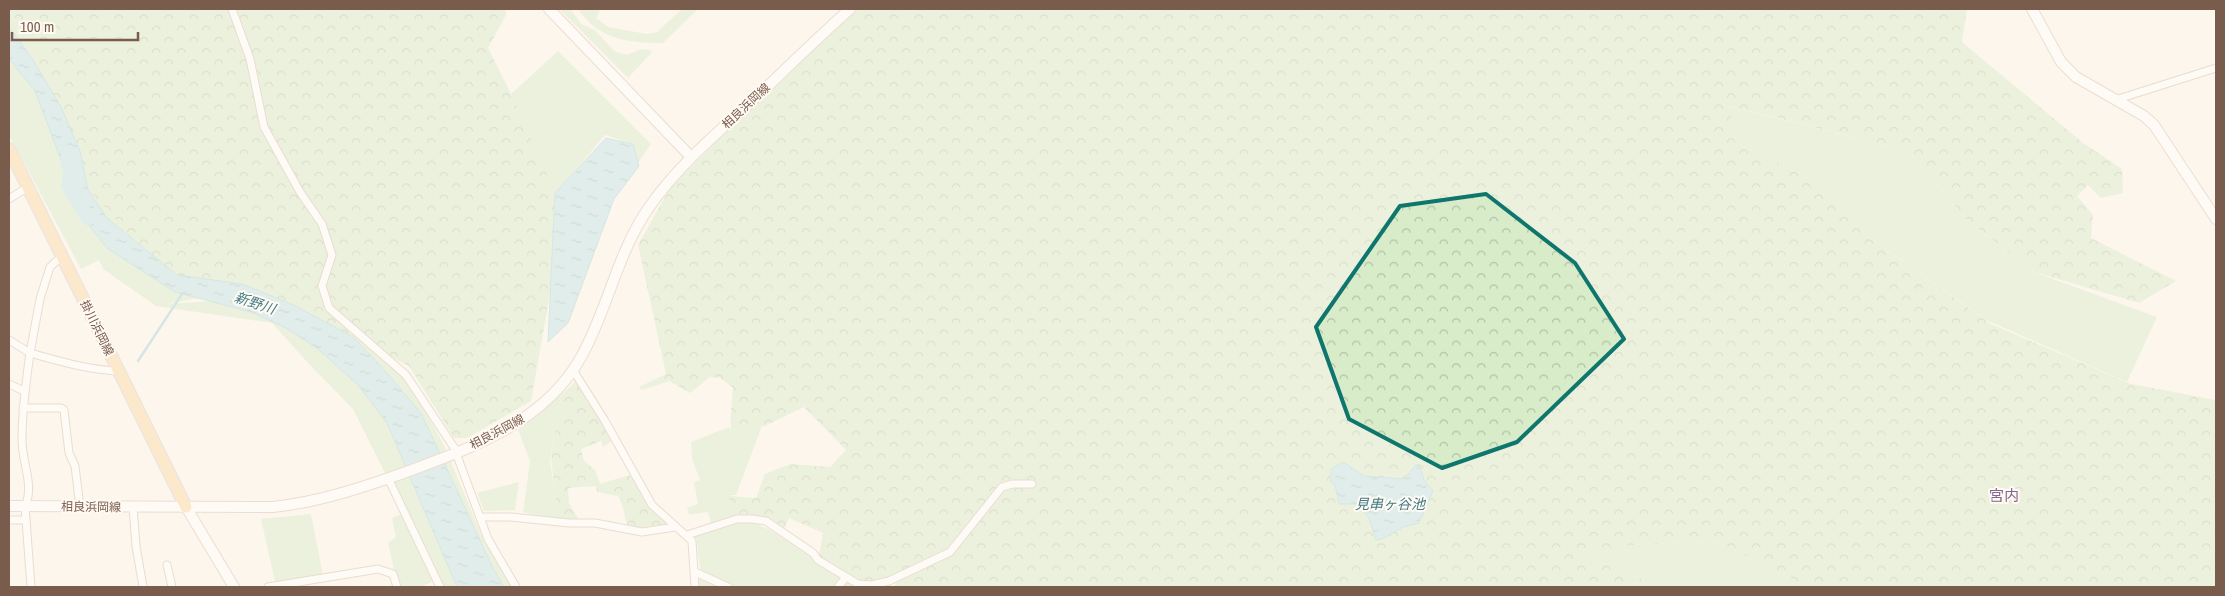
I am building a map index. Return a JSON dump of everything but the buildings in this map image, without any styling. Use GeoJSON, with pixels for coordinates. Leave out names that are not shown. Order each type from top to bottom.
{"type":"FeatureCollection","features":[{"type":"Feature","properties":{"kind":"main road"},"geometry":{"type":"LineString","coordinates":[[549,9],[691,157]]}},
{"type":"Feature","properties":{"kind":"main road","name":"相良浜岡線"},"geometry":{"type":"LineString","coordinates":[[9,506],[273,507],[303,504],[330,498],[455,453],[481,443],[516,424],[548,400],[573,370],[599,320],[636,226],[670,180],[691,157],[850,9]]}},
{"type":"Feature","properties":{"kind":"main road"},"geometry":{"type":"LineString","coordinates":[[2032,9],[2061,62],[2076,77],[2144,116],[2154,125],[2216,218]]}},
{"type":"Feature","properties":{"kind":"main road","name":"掛川浜岡線"},"geometry":{"type":"LineString","coordinates":[[9,148],[186,507]]}},
{"type":"Feature","properties":{"kind":"main road"},"geometry":{"type":"LineString","coordinates":[[186,507],[234,587]]}},
{"type":"Feature","properties":{"kind":"street"},"geometry":{"type":"LineString","coordinates":[[232,9],[250,60],[264,126],[300,192],[322,224],[332,255],[322,286],[330,308],[406,375],[455,453],[488,539],[516,587]]}},
{"type":"Feature","properties":{"kind":"street"},"geometry":{"type":"LineString","coordinates":[[2115,100],[2216,68]]}},
{"type":"Feature","properties":{"kind":"street"},"geometry":{"type":"LineString","coordinates":[[10,198],[28,187]]}},
{"type":"Feature","properties":{"kind":"street"},"geometry":{"type":"LineString","coordinates":[[31,587],[26,520],[26,506],[30,497],[22,441],[24,391],[40,299],[50,268],[62,256]]}},
{"type":"Feature","properties":{"kind":"street"},"geometry":{"type":"LineString","coordinates":[[9,340],[30,353],[77,366],[118,371]]}},
{"type":"Feature","properties":{"kind":"street"},"geometry":{"type":"LineString","coordinates":[[573,370],[605,421],[652,505],[687,536],[693,547],[695,587]]}},
{"type":"Feature","properties":{"kind":"street"},"geometry":{"type":"LineString","coordinates":[[9,384],[24,391]]}},
{"type":"Feature","properties":{"kind":"street"},"geometry":{"type":"LineString","coordinates":[[24,408],[61,408],[64,410],[69,453],[75,466],[80,507]]}},
{"type":"Feature","properties":{"kind":"street"},"geometry":{"type":"LineString","coordinates":[[391,477],[440,587]]}},
{"type":"Feature","properties":{"kind":"street"},"geometry":{"type":"LineString","coordinates":[[687,536],[737,520],[766,521],[813,553],[818,560],[846,577],[858,584],[872,585],[889,581],[950,552],[1002,487],[1013,484],[1032,484]]}},
{"type":"Feature","properties":{"kind":"street"},"geometry":{"type":"LineString","coordinates":[[134,507],[136,546],[143,587]]}},
{"type":"Feature","properties":{"kind":"street"},"geometry":{"type":"LineString","coordinates":[[480,517],[511,517],[569,523],[595,522],[642,532],[675,527]]}},
{"type":"Feature","properties":{"kind":"street"},"geometry":{"type":"LineString","coordinates":[[9,520],[26,520]]}},
{"type":"Feature","properties":{"kind":"street"},"geometry":{"type":"LineString","coordinates":[[168,565],[172,587]]}},
{"type":"Feature","properties":{"kind":"street"},"geometry":{"type":"LineString","coordinates":[[268,587],[378,570],[393,574],[397,587]]}},
{"type":"Feature","properties":{"kind":"street"},"geometry":{"type":"LineString","coordinates":[[695,572],[728,587]]}},
{"type":"Feature","properties":{"kind":"street"},"geometry":{"type":"LineString","coordinates":[[838,587],[846,577]]}},
{"type":"Feature","properties":{"kind":"highlighted area"},"geometry":{"type":"Polygon","coordinates":[[[1486,194],[1575,263],[1624,339],[1517,442],[1442,468],[1349,419],[1316,327],[1400,206],[1486,194]]]}},
{"type":"Feature","properties":{"kind":"green space"},"geometry":{"type":"Polygon","coordinates":[[[9,9],[506,9],[506,15],[488,48],[511,94],[558,199],[550,294],[531,401],[467,438],[454,438],[409,366],[292,308],[163,270],[74,175],[49,114],[31,35],[9,12],[9,9]]]}},
{"type":"Feature","properties":{"kind":"green space"},"geometry":{"type":"Polygon","coordinates":[[[559,9],[571,9],[581,24],[595,30],[614,51],[627,55],[641,49],[652,52],[628,78],[559,9]]]}},
{"type":"Feature","properties":{"kind":"green space"},"geometry":{"type":"Polygon","coordinates":[[[578,9],[597,9],[600,11],[596,18],[608,27],[647,34],[657,32],[682,9],[698,9],[663,43],[638,42],[616,38],[595,27],[578,9]]]}},
{"type":"Feature","properties":{"kind":"green space"},"geometry":{"type":"Polygon","coordinates":[[[855,9],[1967,9],[1962,42],[2082,142],[2122,169],[2123,193],[2101,198],[2088,185],[2077,196],[2093,215],[2091,238],[2176,281],[2139,303],[2034,272],[1966,219],[1909,151],[1729,106],[1735,142],[1835,191],[1863,233],[1991,324],[2131,384],[2216,400],[2216,587],[1808,587],[1716,541],[1630,545],[1584,556],[1661,587],[894,587],[900,576],[858,584],[818,560],[823,533],[789,518],[783,531],[752,517],[727,518],[730,496],[756,498],[765,474],[790,464],[830,467],[846,450],[804,407],[765,426],[731,430],[733,388],[720,378],[710,377],[690,393],[669,381],[642,390],[639,387],[666,374],[638,245],[670,188],[802,56],[855,9]]]}},
{"type":"Feature","properties":{"kind":"green space"},"geometry":{"type":"Polygon","coordinates":[[[9,12],[31,35],[49,114],[334,319],[404,373],[444,445],[484,541],[512,587],[442,587],[353,409],[272,323],[156,306],[103,269],[99,260],[81,269],[9,135],[9,12]],[[248,290],[165,304],[244,299],[248,290]]]}},
{"type":"Feature","properties":{"kind":"green space"},"geometry":{"type":"Polygon","coordinates":[[[558,51],[651,144],[638,163],[633,144],[605,135],[552,198],[511,94],[558,51]]]}},
{"type":"Feature","properties":{"kind":"green space"},"geometry":{"type":"Polygon","coordinates":[[[1728,106],[1909,151],[1966,219],[2034,272],[2157,317],[2127,382],[1986,320],[1863,233],[1835,191],[1735,142],[1728,106]]]}},
{"type":"Feature","properties":{"kind":"green space"},"geometry":{"type":"Polygon","coordinates":[[[576,381],[594,407],[611,442],[603,447],[601,441],[581,449],[584,461],[595,470],[600,484],[629,475],[668,522],[669,527],[640,531],[630,528],[618,496],[597,492],[596,486],[568,488],[569,503],[578,518],[573,522],[562,522],[555,495],[551,457],[554,434],[562,413],[560,396],[576,381]]]}},
{"type":"Feature","properties":{"kind":"green space"},"geometry":{"type":"Polygon","coordinates":[[[560,396],[562,413],[554,434],[550,460],[555,494],[562,522],[523,512],[530,461],[518,430],[560,396]]]}},
{"type":"Feature","properties":{"kind":"green space"},"geometry":{"type":"Polygon","coordinates":[[[762,426],[736,495],[731,495],[727,518],[711,523],[708,512],[689,515],[687,508],[698,504],[694,482],[700,480],[692,459],[691,442],[729,427],[731,430],[762,426]]]}},
{"type":"Feature","properties":{"kind":"green space"},"geometry":{"type":"Polygon","coordinates":[[[519,482],[515,510],[484,511],[477,493],[519,482]]]}},
{"type":"Feature","properties":{"kind":"green space"},"geometry":{"type":"Polygon","coordinates":[[[403,513],[434,581],[421,587],[398,587],[388,543],[396,537],[392,518],[403,513]]]}},
{"type":"Feature","properties":{"kind":"green space"},"geometry":{"type":"Polygon","coordinates":[[[311,514],[323,575],[276,586],[261,519],[311,514]]]}},
{"type":"Feature","properties":{"kind":"green space"},"geometry":{"type":"Polygon","coordinates":[[[746,519],[770,530],[818,560],[843,580],[889,581],[885,587],[726,587],[701,575],[696,536],[746,519]]]}},
{"type":"Feature","properties":{"kind":"green space"},"geometry":{"type":"Polygon","coordinates":[[[1716,541],[1808,587],[1661,587],[1583,556],[1622,545],[1716,541]]]}},
{"type":"Feature","properties":{"kind":"green space"},"geometry":{"type":"Polygon","coordinates":[[[702,576],[724,587],[697,587],[702,576]]]}},
{"type":"Feature","properties":{"kind":"water"},"geometry":{"type":"Polygon","coordinates":[[[9,27],[32,58],[61,107],[80,151],[88,190],[107,218],[177,275],[242,284],[294,305],[353,337],[381,366],[421,413],[492,566],[504,587],[457,587],[387,423],[358,385],[318,349],[286,328],[251,312],[175,292],[108,249],[83,218],[35,91],[9,59],[9,27]]]}},
{"type":"Feature","properties":{"kind":"water"},"geometry":{"type":"Polygon","coordinates":[[[606,138],[633,144],[639,166],[614,199],[568,323],[548,342],[555,193],[606,138]]]}},
{"type":"Feature","properties":{"kind":"water","name":"見串ヶ谷池"},"geometry":{"type":"Polygon","coordinates":[[[1343,462],[1364,476],[1404,479],[1415,466],[1419,465],[1424,480],[1433,491],[1419,523],[1403,527],[1384,538],[1376,540],[1369,518],[1357,504],[1339,504],[1335,485],[1331,482],[1331,469],[1343,462]]]}},
{"type":"Feature","properties":{"kind":"waterway","name":"新野川"},"geometry":{"type":"LineString","coordinates":[[68,162],[71,169],[69,186],[88,218]]}},
{"type":"Feature","properties":{"kind":"waterway"},"geometry":{"type":"LineString","coordinates":[[138,361],[182,294]]}},
{"type":"Feature","properties":{"kind":"district","name":"宮内"},"geometry":{"type":"Point","coordinates":[2004,496]}}]}
